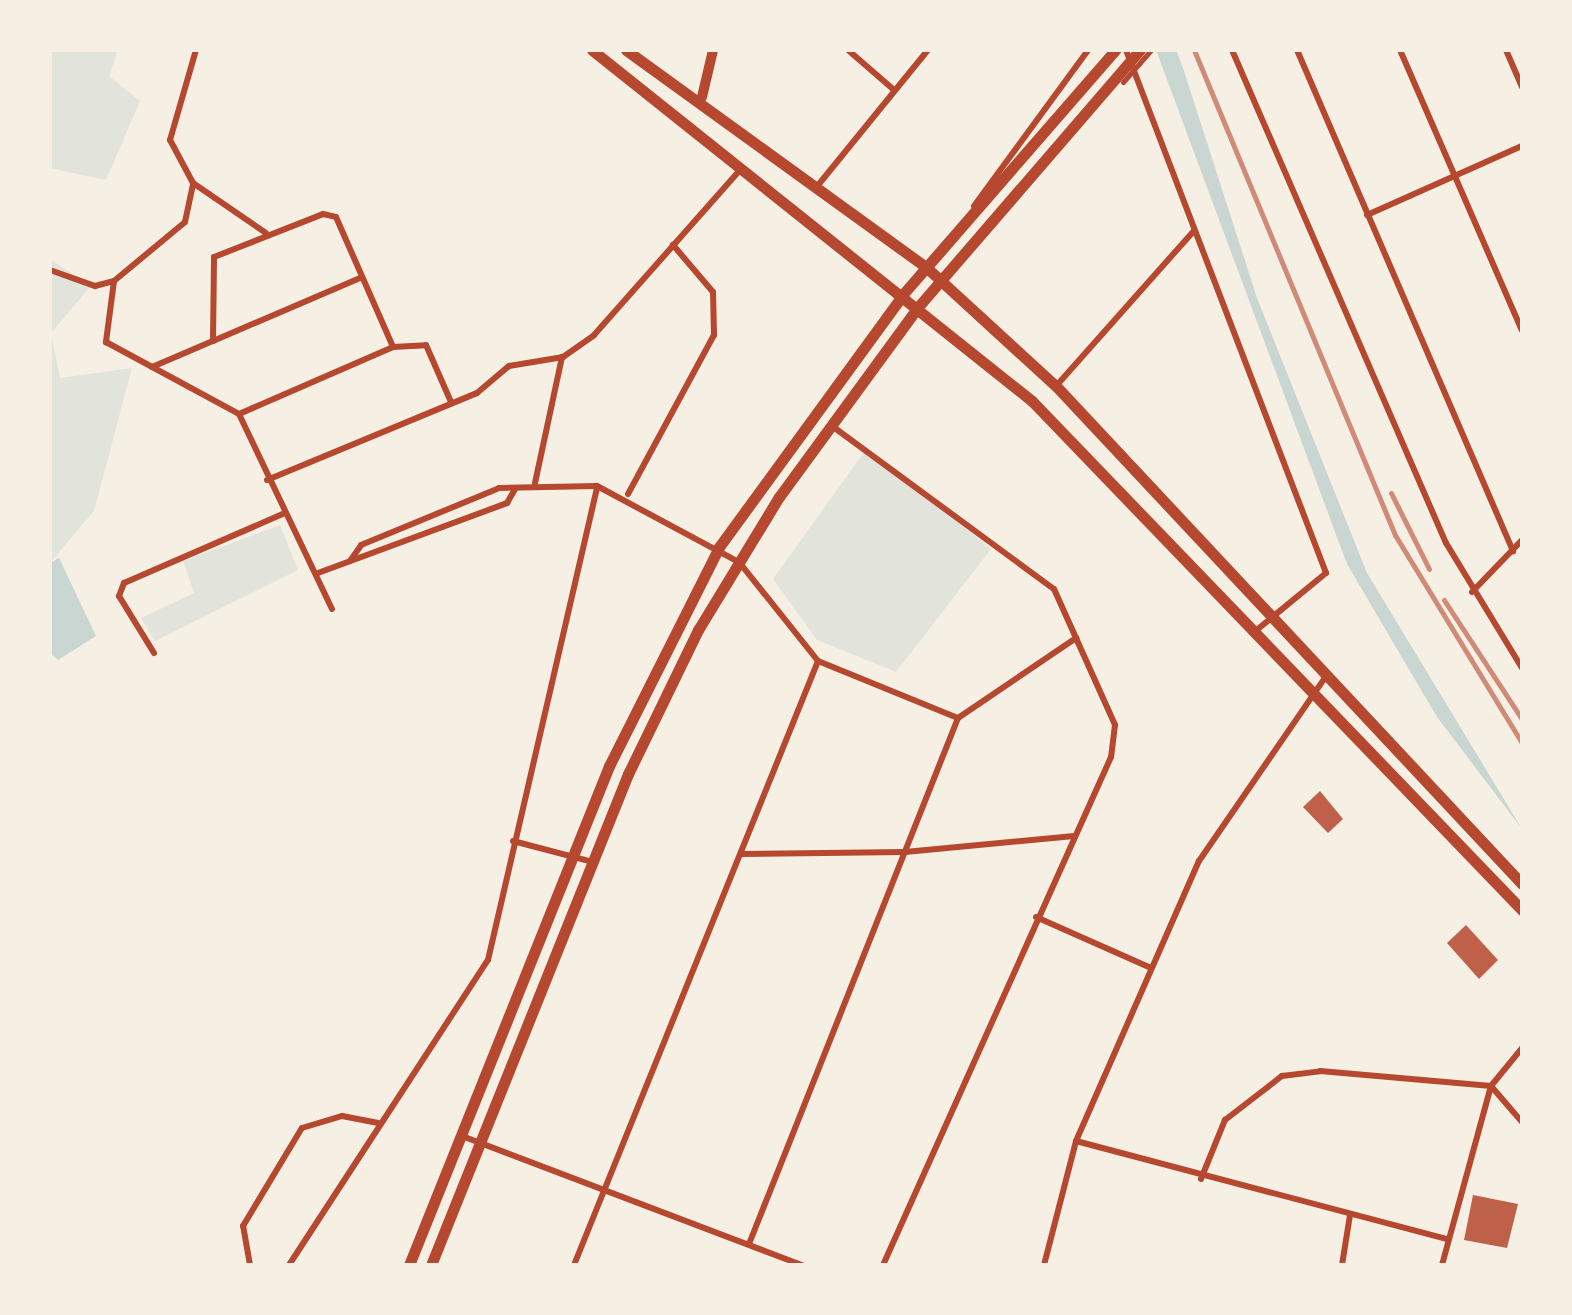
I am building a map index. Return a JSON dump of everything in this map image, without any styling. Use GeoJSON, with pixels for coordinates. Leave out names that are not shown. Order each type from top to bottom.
{"type":"FeatureCollection","features":[{"type":"Feature","properties":{"kind":"main road"},"geometry":{"type":"LineString","coordinates":[[592,50],[904,293],[1032,401],[1259,628],[1522,910]]}},
{"type":"Feature","properties":{"kind":"main road"},"geometry":{"type":"LineString","coordinates":[[626,50],[702,97],[927,268],[1056,386],[1522,884]]}},
{"type":"Feature","properties":{"kind":"main road"},"geometry":{"type":"LineString","coordinates":[[702,97],[713,50]]}},
{"type":"Feature","properties":{"kind":"main road"},"geometry":{"type":"LineString","coordinates":[[408,1265],[572,854],[720,547],[904,293],[963,230],[1115,50]]}},
{"type":"Feature","properties":{"kind":"main road"},"geometry":{"type":"LineString","coordinates":[[431,1265],[662,700],[739,562],[918,307],[1121,79],[1140,50]]}},
{"type":"Feature","properties":{"kind":"street"},"geometry":{"type":"LineString","coordinates":[[196,50],[170,140],[193,183],[267,233]]}},
{"type":"Feature","properties":{"kind":"street"},"geometry":{"type":"LineString","coordinates":[[848,50],[894,90]]}},
{"type":"Feature","properties":{"kind":"street"},"geometry":{"type":"LineString","coordinates":[[819,184],[928,50]]}},
{"type":"Feature","properties":{"kind":"street"},"geometry":{"type":"LineString","coordinates":[[963,230],[982,188],[1088,50]]}},
{"type":"Feature","properties":{"kind":"street"},"geometry":{"type":"LineString","coordinates":[[1126,50],[1326,572],[1259,628]]}},
{"type":"Feature","properties":{"kind":"street"},"geometry":{"type":"LineString","coordinates":[[1121,79],[1151,50]]}},
{"type":"Feature","properties":{"kind":"street"},"geometry":{"type":"LineString","coordinates":[[1232,50],[1472,592],[1518,654],[1522,668]]}},
{"type":"Feature","properties":{"kind":"street"},"geometry":{"type":"LineString","coordinates":[[1298,50],[1512,551]]}},
{"type":"Feature","properties":{"kind":"street"},"geometry":{"type":"LineString","coordinates":[[1400,50],[1522,330]]}},
{"type":"Feature","properties":{"kind":"street"},"geometry":{"type":"LineString","coordinates":[[1506,50],[1522,87]]}},
{"type":"Feature","properties":{"kind":"street"},"geometry":{"type":"LineString","coordinates":[[1367,215],[1522,146]]}},
{"type":"Feature","properties":{"kind":"street"},"geometry":{"type":"LineString","coordinates":[[535,483],[562,356],[674,245],[744,166]]}},
{"type":"Feature","properties":{"kind":"street"},"geometry":{"type":"LineString","coordinates":[[50,270],[95,286],[114,281],[185,222],[193,183]]}},
{"type":"Feature","properties":{"kind":"street"},"geometry":{"type":"LineString","coordinates":[[213,341],[214,257],[267,233],[336,217],[393,347]]}},
{"type":"Feature","properties":{"kind":"street"},"geometry":{"type":"LineString","coordinates":[[1056,386],[1194,232]]}},
{"type":"Feature","properties":{"kind":"street"},"geometry":{"type":"LineString","coordinates":[[628,494],[714,335],[714,292],[674,245]]}},
{"type":"Feature","properties":{"kind":"street"},"geometry":{"type":"LineString","coordinates":[[152,368],[360,278]]}},
{"type":"Feature","properties":{"kind":"street"},"geometry":{"type":"LineString","coordinates":[[114,281],[106,342],[238,414],[267,480],[318,573],[332,609]]}},
{"type":"Feature","properties":{"kind":"street"},"geometry":{"type":"LineString","coordinates":[[238,414],[393,347],[426,344],[451,402]]}},
{"type":"Feature","properties":{"kind":"street"},"geometry":{"type":"LineString","coordinates":[[267,480],[451,402],[509,366],[562,356]]}},
{"type":"Feature","properties":{"kind":"street"},"geometry":{"type":"LineString","coordinates":[[832,426],[1054,589],[1114,725],[1110,757],[882,1265]]}},
{"type":"Feature","properties":{"kind":"street"},"geometry":{"type":"LineString","coordinates":[[350,561],[361,545],[535,483],[597,486],[628,494],[739,562],[818,661],[958,718]]}},
{"type":"Feature","properties":{"kind":"street"},"geometry":{"type":"LineString","coordinates":[[289,1265],[378,1123],[488,960],[597,486]]}},
{"type":"Feature","properties":{"kind":"street"},"geometry":{"type":"LineString","coordinates":[[318,573],[507,503],[515,488]]}},
{"type":"Feature","properties":{"kind":"street"},"geometry":{"type":"LineString","coordinates":[[154,653],[119,596],[124,582],[285,512]]}},
{"type":"Feature","properties":{"kind":"street"},"geometry":{"type":"LineString","coordinates":[[1472,592],[1522,540]]}},
{"type":"Feature","properties":{"kind":"street"},"geometry":{"type":"LineString","coordinates":[[750,1244],[958,718],[1077,638]]}},
{"type":"Feature","properties":{"kind":"street"},"geometry":{"type":"LineString","coordinates":[[574,1265],[818,661]]}},
{"type":"Feature","properties":{"kind":"street"},"geometry":{"type":"LineString","coordinates":[[1044,1265],[1076,1141],[1149,968],[1222,821],[1326,674]]}},
{"type":"Feature","properties":{"kind":"street"},"geometry":{"type":"LineString","coordinates":[[741,854],[905,852],[1074,836]]}},
{"type":"Feature","properties":{"kind":"street"},"geometry":{"type":"LineString","coordinates":[[514,841],[593,862]]}},
{"type":"Feature","properties":{"kind":"street"},"geometry":{"type":"LineString","coordinates":[[1036,917],[1149,968]]}},
{"type":"Feature","properties":{"kind":"street"},"geometry":{"type":"LineString","coordinates":[[1442,1265],[1492,1086],[1522,1048]]}},
{"type":"Feature","properties":{"kind":"street"},"geometry":{"type":"LineString","coordinates":[[1201,1179],[1224,1120],[1282,1076],[1320,1070],[1492,1086],[1522,1122]]}},
{"type":"Feature","properties":{"kind":"street"},"geometry":{"type":"LineString","coordinates":[[250,1265],[243,1226],[302,1128],[342,1116],[378,1123]]}},
{"type":"Feature","properties":{"kind":"street"},"geometry":{"type":"LineString","coordinates":[[460,1136],[750,1244],[780,1261],[802,1265]]}},
{"type":"Feature","properties":{"kind":"street"},"geometry":{"type":"LineString","coordinates":[[1076,1141],[1201,1179],[1446,1240]]}},
{"type":"Feature","properties":{"kind":"street"},"geometry":{"type":"LineString","coordinates":[[1342,1265],[1350,1215]]}},
{"type":"Feature","properties":{"kind":"shaded area"},"geometry":{"type":"Polygon","coordinates":[[[50,50],[118,50],[109,76],[140,101],[106,180],[50,168],[50,50]]]}},
{"type":"Feature","properties":{"kind":"shaded area"},"geometry":{"type":"Polygon","coordinates":[[[1156,50],[1176,50],[1257,298],[1367,573],[1522,829],[1437,717],[1347,564],[1156,50]]]}},
{"type":"Feature","properties":{"kind":"shaded area"},"geometry":{"type":"Polygon","coordinates":[[[50,259],[91,286],[51,333],[60,378],[132,368],[94,511],[50,563],[50,259]]]}},
{"type":"Feature","properties":{"kind":"shaded area"},"geometry":{"type":"Polygon","coordinates":[[[867,448],[991,549],[896,672],[817,640],[773,579],[867,448]]]}},
{"type":"Feature","properties":{"kind":"shaded area"},"geometry":{"type":"Polygon","coordinates":[[[280,525],[298,570],[155,641],[141,618],[194,593],[183,561],[280,525]]]}},
{"type":"Feature","properties":{"kind":"shaded area"},"geometry":{"type":"Polygon","coordinates":[[[59,558],[96,636],[58,660],[50,653],[50,563],[59,558]]]}},
{"type":"Feature","properties":{"kind":"building"},"geometry":{"type":"Polygon","coordinates":[[[1320,791],[1343,819],[1328,833],[1303,807],[1320,791]]]}},
{"type":"Feature","properties":{"kind":"building"},"geometry":{"type":"Polygon","coordinates":[[[1466,925],[1498,960],[1479,979],[1447,943],[1466,925]]]}},
{"type":"Feature","properties":{"kind":"building"},"geometry":{"type":"Polygon","coordinates":[[[1473,1195],[1518,1204],[1507,1248],[1464,1240],[1473,1195]]]}},
{"type":"Feature","properties":{"kind":"railway"},"geometry":{"type":"LineString","coordinates":[[1194,50],[1395,535],[1522,743]]}},
{"type":"Feature","properties":{"kind":"railway"},"geometry":{"type":"LineString","coordinates":[[1391,493],[1429,569]]}},
{"type":"Feature","properties":{"kind":"railway"},"geometry":{"type":"LineString","coordinates":[[1444,600],[1522,719]]}}]}
